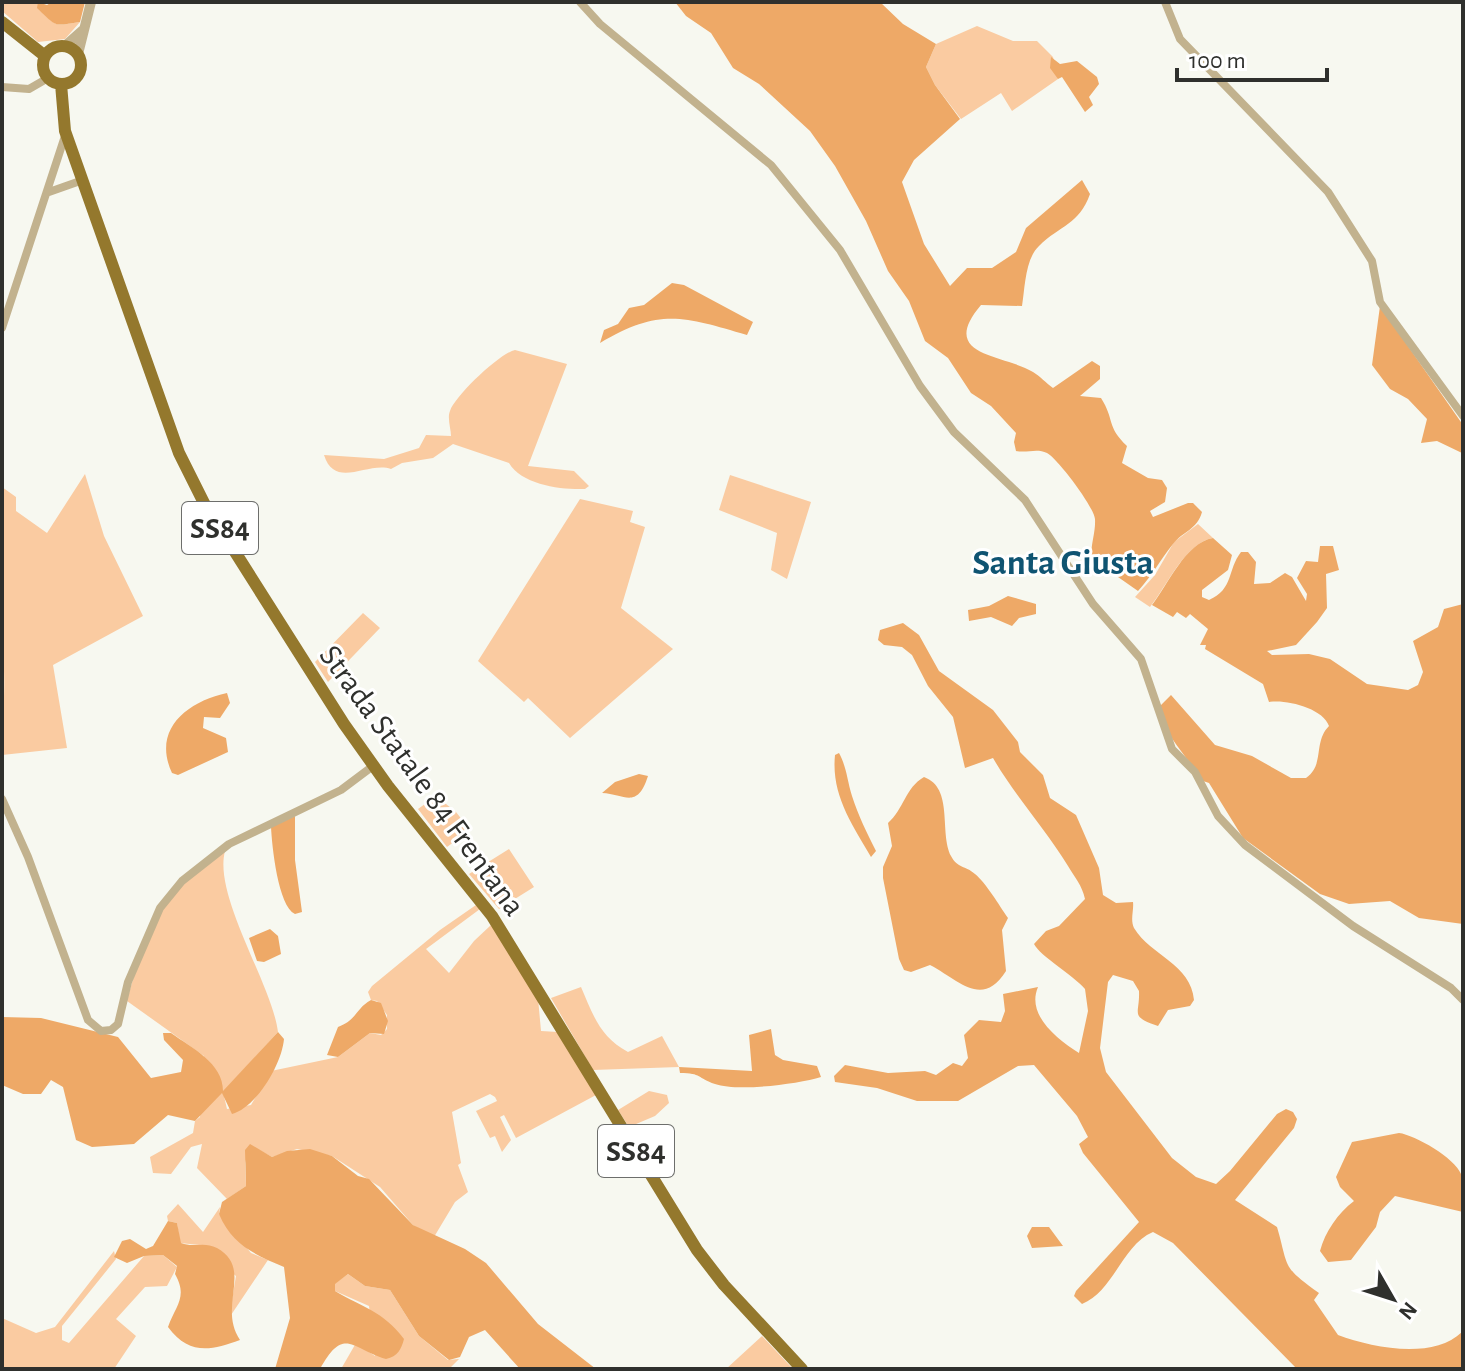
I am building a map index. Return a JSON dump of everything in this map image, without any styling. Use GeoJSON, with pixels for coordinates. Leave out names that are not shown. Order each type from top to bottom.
{"type":"FeatureCollection","features":[{"type":"Feature","properties":{"kind":"main road"},"geometry":{"type":"LineString","coordinates":[[2,22],[45,56]]}},
{"type":"Feature","properties":{"kind":"main road"},"geometry":{"type":"LineString","coordinates":[[65,46],[78,54],[79,74],[71,82],[61,84],[48,78],[43,70],[45,56],[52,48],[65,46]]}},
{"type":"Feature","properties":{"kind":"main road","name":"Strada Statale 84 Frentana"},"geometry":{"type":"LineString","coordinates":[[61,84],[65,131],[160,401],[192,481],[256,587],[373,766],[492,916],[697,1250],[724,1285],[802,1369]]}},
{"type":"Feature","properties":{"kind":"street"},"geometry":{"type":"LineString","coordinates":[[78,54],[91,2]]}},
{"type":"Feature","properties":{"kind":"street"},"geometry":{"type":"LineString","coordinates":[[580,2],[600,24],[771,165],[840,250],[920,386],[954,432],[1025,500],[1093,604],[1141,659],[1172,749],[1195,772],[1218,816],[1245,845],[1353,926],[1451,988],[1463,1000]]}},
{"type":"Feature","properties":{"kind":"street"},"geometry":{"type":"LineString","coordinates":[[1165,2],[1180,39],[1328,192],[1372,261],[1380,302],[1463,416]]}},
{"type":"Feature","properties":{"kind":"street"},"geometry":{"type":"LineString","coordinates":[[65,46],[87,25]]}},
{"type":"Feature","properties":{"kind":"street"},"geometry":{"type":"LineString","coordinates":[[2,87],[29,89],[48,78]]}},
{"type":"Feature","properties":{"kind":"street"},"geometry":{"type":"LineString","coordinates":[[2,328],[48,193],[65,131]]}},
{"type":"Feature","properties":{"kind":"street"},"geometry":{"type":"LineString","coordinates":[[48,193],[68,183],[83,180]]}},
{"type":"Feature","properties":{"kind":"street"},"geometry":{"type":"LineString","coordinates":[[2,799],[23,845],[88,1020],[101,1031],[111,1030],[118,1024],[128,982],[167,895],[229,844],[341,790],[373,766]]}},
{"type":"Feature","properties":{"kind":"shaded area"},"geometry":{"type":"Polygon","coordinates":[[[2,2],[38,2],[38,8],[57,24],[80,22],[65,39],[38,42],[2,11],[2,2]]]}},
{"type":"Feature","properties":{"kind":"shaded area"},"geometry":{"type":"Polygon","coordinates":[[[38,2],[47,5],[52,2],[85,2],[80,22],[60,25],[37,8],[38,2]]]}},
{"type":"Feature","properties":{"kind":"shaded area"},"geometry":{"type":"Polygon","coordinates":[[[675,2],[880,2],[903,24],[936,44],[926,67],[960,119],[914,160],[902,182],[924,244],[950,286],[967,268],[992,268],[1016,252],[1026,228],[1082,180],[1090,194],[1086,204],[1075,219],[1034,252],[1026,274],[1022,306],[981,305],[969,322],[966,335],[970,344],[980,351],[1033,372],[1053,388],[1092,361],[1100,366],[1100,379],[1080,396],[1101,398],[1113,428],[1127,446],[1122,463],[1148,478],[1162,480],[1167,488],[1165,502],[1150,511],[1153,517],[1188,503],[1193,503],[1202,512],[1197,523],[1173,544],[1138,591],[1108,570],[1096,569],[1092,556],[1093,513],[1059,464],[1047,453],[1016,451],[1016,433],[991,406],[971,393],[948,358],[925,341],[909,301],[888,271],[866,221],[835,166],[810,131],[759,84],[733,68],[711,33],[686,16],[675,2]]]}},
{"type":"Feature","properties":{"kind":"shaded area"},"geometry":{"type":"Polygon","coordinates":[[[977,26],[1013,41],[1037,41],[1053,57],[1058,79],[1012,111],[1001,93],[961,119],[935,85],[926,67],[936,44],[977,26]]]}},
{"type":"Feature","properties":{"kind":"shaded area"},"geometry":{"type":"Polygon","coordinates":[[[1051,57],[1060,64],[1077,61],[1097,77],[1099,84],[1089,97],[1093,105],[1085,112],[1062,77],[1058,79],[1050,68],[1051,57]]]}},
{"type":"Feature","properties":{"kind":"shaded area"},"geometry":{"type":"Polygon","coordinates":[[[672,283],[684,285],[753,322],[747,335],[689,320],[673,319],[640,324],[600,343],[604,330],[618,324],[629,308],[644,305],[672,283]]]}},
{"type":"Feature","properties":{"kind":"shaded area"},"geometry":{"type":"Polygon","coordinates":[[[1380,306],[1463,425],[1463,460],[1462,453],[1437,441],[1421,443],[1427,419],[1408,399],[1390,389],[1372,365],[1380,306]]]}},
{"type":"Feature","properties":{"kind":"shaded area"},"geometry":{"type":"Polygon","coordinates":[[[515,350],[567,364],[528,466],[574,471],[589,486],[585,489],[554,487],[533,481],[509,463],[453,444],[433,458],[402,463],[391,469],[372,468],[344,473],[329,465],[324,455],[384,459],[419,448],[426,435],[451,436],[449,417],[454,404],[489,367],[515,350]]]}},
{"type":"Feature","properties":{"kind":"shaded area"},"geometry":{"type":"Polygon","coordinates":[[[85,474],[104,536],[143,616],[53,665],[67,748],[2,755],[2,487],[16,497],[16,511],[47,533],[85,474]]]}},
{"type":"Feature","properties":{"kind":"shaded area"},"geometry":{"type":"Polygon","coordinates":[[[730,475],[811,502],[787,579],[771,570],[777,533],[719,510],[730,475]]]}},
{"type":"Feature","properties":{"kind":"shaded area"},"geometry":{"type":"Polygon","coordinates":[[[580,499],[633,511],[630,522],[645,527],[621,608],[673,649],[570,738],[528,698],[524,702],[478,661],[580,499]]]}},
{"type":"Feature","properties":{"kind":"shaded area"},"geometry":{"type":"Polygon","coordinates":[[[1198,524],[1213,538],[1185,556],[1150,607],[1135,597],[1155,575],[1174,542],[1198,524]]]}},
{"type":"Feature","properties":{"kind":"shaded area"},"geometry":{"type":"Polygon","coordinates":[[[1213,538],[1232,555],[1228,570],[1202,590],[1202,597],[1209,600],[1223,590],[1241,552],[1248,552],[1256,562],[1254,584],[1270,583],[1285,573],[1292,577],[1306,601],[1307,594],[1297,578],[1306,561],[1318,562],[1320,546],[1333,546],[1339,570],[1326,574],[1327,608],[1296,645],[1267,651],[1272,655],[1309,654],[1330,659],[1367,684],[1408,690],[1418,685],[1423,672],[1413,641],[1438,627],[1444,609],[1463,604],[1463,924],[1419,918],[1390,901],[1349,904],[1320,894],[1243,838],[1209,783],[1203,781],[1172,739],[1156,710],[1171,695],[1215,745],[1252,756],[1291,778],[1306,778],[1315,767],[1321,739],[1329,726],[1319,714],[1303,706],[1269,702],[1263,684],[1205,649],[1206,645],[1200,645],[1208,629],[1190,614],[1186,618],[1177,612],[1173,617],[1152,605],[1186,556],[1203,541],[1213,538]]]}},
{"type":"Feature","properties":{"kind":"shaded area"},"geometry":{"type":"Polygon","coordinates":[[[1008,596],[1036,604],[1036,614],[1019,618],[1012,626],[991,617],[969,621],[968,610],[989,606],[1008,596]]]}},
{"type":"Feature","properties":{"kind":"shaded area"},"geometry":{"type":"Polygon","coordinates":[[[363,613],[380,628],[328,682],[315,662],[363,613]]]}},
{"type":"Feature","properties":{"kind":"shaded area"},"geometry":{"type":"Polygon","coordinates":[[[903,623],[919,635],[939,671],[993,710],[1018,742],[1020,752],[1043,775],[1050,798],[1076,815],[1099,868],[1103,895],[1116,903],[1133,902],[1134,928],[1141,938],[1178,969],[1191,988],[1194,1000],[1190,1006],[1168,1010],[1158,1026],[1143,1020],[1138,1014],[1139,991],[1133,981],[1113,975],[1108,982],[1100,1048],[1106,1072],[1172,1158],[1196,1177],[1216,1184],[1277,1114],[1286,1109],[1293,1112],[1297,1119],[1294,1128],[1235,1200],[1277,1227],[1288,1265],[1319,1293],[1314,1300],[1338,1335],[1385,1347],[1419,1349],[1450,1341],[1462,1332],[1463,1369],[1297,1369],[1173,1243],[1153,1232],[1133,1247],[1102,1289],[1082,1304],[1074,1296],[1076,1291],[1139,1222],[1083,1153],[1079,1144],[1088,1137],[1077,1116],[1034,1065],[1018,1066],[958,1101],[917,1101],[877,1088],[835,1082],[834,1076],[845,1065],[888,1073],[925,1071],[936,1075],[953,1063],[962,1066],[968,1058],[964,1035],[979,1020],[1001,1022],[1005,1011],[1003,994],[1038,987],[1035,997],[1040,1016],[1053,1033],[1079,1053],[1088,1011],[1085,989],[1034,944],[1046,931],[1059,926],[1085,899],[1080,886],[993,758],[965,768],[953,717],[928,686],[912,655],[902,647],[884,645],[878,640],[880,630],[903,623]]]}},
{"type":"Feature","properties":{"kind":"shaded area"},"geometry":{"type":"Polygon","coordinates":[[[227,693],[230,703],[220,718],[204,717],[203,728],[226,738],[228,752],[178,775],[172,773],[166,744],[177,720],[198,703],[227,693]]]}},
{"type":"Feature","properties":{"kind":"shaded area"},"geometry":{"type":"Polygon","coordinates":[[[839,753],[857,810],[876,851],[871,857],[850,821],[836,783],[835,755],[839,753]]]}},
{"type":"Feature","properties":{"kind":"shaded area"},"geometry":{"type":"Polygon","coordinates":[[[639,774],[648,776],[635,797],[602,793],[615,782],[639,774]]]}},
{"type":"Feature","properties":{"kind":"shaded area"},"geometry":{"type":"Polygon","coordinates":[[[924,777],[933,783],[943,801],[951,856],[956,863],[979,878],[1008,918],[1002,930],[1006,971],[988,988],[970,988],[930,965],[911,972],[904,970],[899,959],[883,878],[883,867],[892,846],[888,823],[913,787],[924,777]]]}},
{"type":"Feature","properties":{"kind":"shaded area"},"geometry":{"type":"Polygon","coordinates":[[[436,796],[456,812],[470,830],[447,847],[418,809],[436,796]]]}},
{"type":"Feature","properties":{"kind":"shaded area"},"geometry":{"type":"Polygon","coordinates":[[[295,816],[295,860],[302,912],[295,914],[289,909],[280,888],[271,827],[295,816]]]}},
{"type":"Feature","properties":{"kind":"shaded area"},"geometry":{"type":"Polygon","coordinates":[[[509,849],[534,887],[499,909],[469,874],[509,849]]]}},
{"type":"Feature","properties":{"kind":"shaded area"},"geometry":{"type":"Polygon","coordinates":[[[225,851],[227,892],[266,990],[278,1032],[223,1092],[227,1109],[251,1105],[271,1071],[338,1057],[370,1033],[381,1035],[387,1029],[387,1015],[377,1001],[371,1000],[368,992],[372,986],[476,905],[480,909],[426,949],[449,973],[491,925],[538,998],[541,1031],[558,1032],[596,1095],[516,1138],[504,1115],[500,1117],[511,1140],[502,1152],[495,1136],[490,1138],[476,1111],[497,1101],[495,1097],[490,1094],[452,1112],[461,1163],[458,1165],[468,1192],[455,1202],[434,1237],[413,1225],[380,1187],[332,1156],[297,1149],[272,1157],[250,1145],[245,1163],[246,1186],[227,1199],[197,1168],[202,1144],[191,1147],[171,1174],[153,1173],[150,1157],[193,1133],[195,1121],[200,1117],[204,1056],[127,1001],[146,943],[168,901],[187,880],[225,851]]]}},
{"type":"Feature","properties":{"kind":"shaded area"},"geometry":{"type":"Polygon","coordinates":[[[270,929],[278,936],[281,954],[264,962],[257,961],[249,938],[270,929]]]}},
{"type":"Feature","properties":{"kind":"shaded area"},"geometry":{"type":"Polygon","coordinates":[[[581,987],[598,1024],[618,1046],[628,1052],[662,1036],[679,1067],[593,1070],[551,998],[581,987]]]}},
{"type":"Feature","properties":{"kind":"shaded area"},"geometry":{"type":"Polygon","coordinates":[[[371,1000],[381,1003],[388,1021],[384,1034],[370,1033],[338,1057],[327,1055],[338,1027],[371,1000]]]}},
{"type":"Feature","properties":{"kind":"shaded area"},"geometry":{"type":"Polygon","coordinates":[[[2,1017],[41,1018],[118,1037],[151,1078],[181,1072],[183,1060],[164,1040],[163,1033],[171,1033],[212,1064],[222,1081],[223,1091],[278,1032],[284,1039],[266,1084],[241,1110],[232,1114],[222,1093],[195,1121],[168,1115],[134,1144],[92,1147],[76,1140],[63,1087],[51,1080],[41,1094],[23,1094],[2,1085],[2,1017]]]}},
{"type":"Feature","properties":{"kind":"shaded area"},"geometry":{"type":"Polygon","coordinates":[[[771,1029],[775,1055],[783,1060],[817,1066],[821,1077],[783,1084],[738,1087],[715,1084],[696,1075],[680,1073],[679,1067],[752,1071],[749,1035],[771,1029]]]}},
{"type":"Feature","properties":{"kind":"shaded area"},"geometry":{"type":"Polygon","coordinates":[[[649,1091],[667,1095],[669,1103],[655,1116],[629,1127],[618,1110],[649,1091]]]}},
{"type":"Feature","properties":{"kind":"shaded area"},"geometry":{"type":"Polygon","coordinates":[[[1399,1133],[1434,1148],[1457,1168],[1463,1183],[1463,1212],[1395,1196],[1380,1212],[1376,1227],[1351,1260],[1328,1262],[1320,1251],[1325,1237],[1338,1217],[1354,1201],[1340,1187],[1336,1177],[1352,1142],[1399,1133]]]}},
{"type":"Feature","properties":{"kind":"shaded area"},"geometry":{"type":"Polygon","coordinates":[[[250,1144],[272,1157],[287,1151],[310,1149],[332,1156],[358,1176],[369,1179],[413,1225],[465,1249],[486,1263],[538,1324],[596,1369],[520,1369],[485,1330],[469,1337],[460,1357],[449,1360],[419,1336],[390,1290],[365,1286],[348,1274],[335,1284],[335,1291],[380,1316],[396,1329],[404,1339],[398,1352],[386,1359],[357,1346],[342,1344],[328,1356],[320,1369],[275,1369],[290,1318],[284,1267],[237,1241],[219,1214],[222,1202],[246,1186],[245,1150],[250,1144]]]}},
{"type":"Feature","properties":{"kind":"shaded area"},"geometry":{"type":"Polygon","coordinates":[[[178,1204],[203,1232],[220,1207],[219,1214],[251,1253],[268,1260],[229,1318],[236,1276],[199,1245],[180,1243],[177,1223],[168,1221],[167,1216],[178,1204]]]}},
{"type":"Feature","properties":{"kind":"shaded area"},"geometry":{"type":"Polygon","coordinates":[[[168,1221],[177,1223],[181,1243],[212,1246],[228,1257],[234,1277],[232,1314],[240,1340],[210,1348],[184,1342],[168,1327],[181,1295],[175,1274],[177,1266],[163,1255],[144,1256],[127,1263],[114,1257],[122,1241],[130,1239],[146,1249],[153,1246],[168,1221]]]}},
{"type":"Feature","properties":{"kind":"shaded area"},"geometry":{"type":"Polygon","coordinates":[[[1032,1227],[1049,1227],[1063,1246],[1032,1248],[1027,1236],[1032,1227]]]}},
{"type":"Feature","properties":{"kind":"shaded area"},"geometry":{"type":"Polygon","coordinates":[[[114,1251],[116,1259],[62,1326],[62,1340],[69,1343],[144,1256],[163,1255],[177,1267],[167,1286],[145,1287],[116,1319],[136,1336],[114,1369],[2,1369],[2,1318],[36,1333],[55,1327],[114,1251]]]}},
{"type":"Feature","properties":{"kind":"shaded area"},"geometry":{"type":"Polygon","coordinates":[[[348,1274],[365,1286],[390,1290],[419,1336],[448,1360],[459,1359],[449,1369],[341,1369],[356,1343],[375,1356],[369,1306],[335,1291],[334,1284],[348,1274]]]}},
{"type":"Feature","properties":{"kind":"shaded area"},"geometry":{"type":"Polygon","coordinates":[[[762,1336],[793,1369],[726,1369],[762,1336]]]}},
{"type":"Feature","properties":{"kind":"district","name":"Santa Giusta"},"geometry":{"type":"Point","coordinates":[1063,561]}}]}
